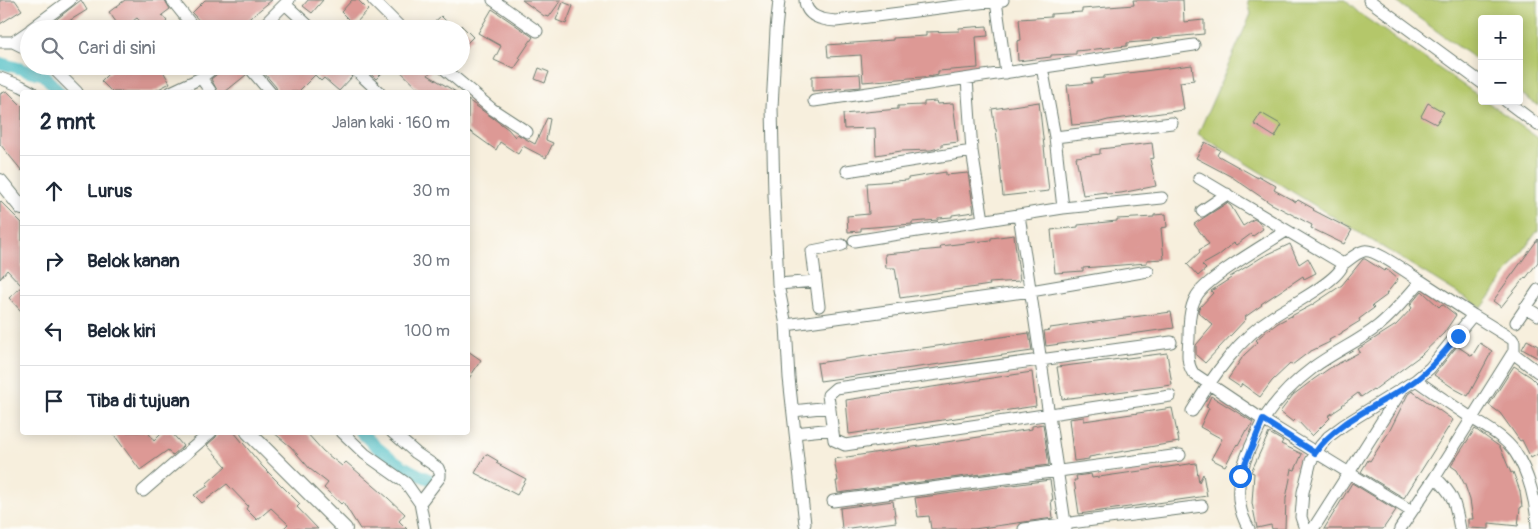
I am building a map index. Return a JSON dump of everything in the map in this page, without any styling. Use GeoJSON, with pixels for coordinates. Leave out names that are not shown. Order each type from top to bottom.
{"type":"FeatureCollection","features":[{"type":"Feature","properties":{"kind":"street"},"geometry":{"type":"LineString","coordinates":[[43,20],[70,0]]}},
{"type":"Feature","properties":{"kind":"street"},"geometry":{"type":"LineString","coordinates":[[172,0],[188,20]]}},
{"type":"Feature","properties":{"kind":"street"},"geometry":{"type":"LineString","coordinates":[[373,0],[393,20]]}},
{"type":"Feature","properties":{"kind":"street"},"geometry":{"type":"LineString","coordinates":[[492,0],[538,31]]}},
{"type":"Feature","properties":{"kind":"street"},"geometry":{"type":"LineString","coordinates":[[779,0],[772,108],[778,284],[786,325],[805,524]]}},
{"type":"Feature","properties":{"kind":"street"},"geometry":{"type":"LineString","coordinates":[[805,0],[807,10],[815,16],[821,20],[836,22],[999,0],[1006,73]]}},
{"type":"Feature","properties":{"kind":"street"},"geometry":{"type":"LineString","coordinates":[[1369,0],[1478,79]]}},
{"type":"Feature","properties":{"kind":"street"},"geometry":{"type":"LineString","coordinates":[[269,20],[287,2],[304,20]]}},
{"type":"Feature","properties":{"kind":"street"},"geometry":{"type":"LineString","coordinates":[[13,42],[20,37]]}},
{"type":"Feature","properties":{"kind":"street"},"geometry":{"type":"LineString","coordinates":[[0,42],[13,42],[20,46]]}},
{"type":"Feature","properties":{"kind":"street"},"geometry":{"type":"LineString","coordinates":[[814,101],[1194,45]]}},
{"type":"Feature","properties":{"kind":"street"},"geometry":{"type":"LineString","coordinates":[[1042,67],[1055,137],[1063,208]]}},
{"type":"Feature","properties":{"kind":"street"},"geometry":{"type":"LineString","coordinates":[[60,75],[76,90]]}},
{"type":"Feature","properties":{"kind":"street"},"geometry":{"type":"LineString","coordinates":[[175,90],[205,75]]}},
{"type":"Feature","properties":{"kind":"street"},"geometry":{"type":"LineString","coordinates":[[256,75],[268,90]]}},
{"type":"Feature","properties":{"kind":"street"},"geometry":{"type":"LineString","coordinates":[[360,75],[376,90]]}},
{"type":"Feature","properties":{"kind":"street"},"geometry":{"type":"LineString","coordinates":[[452,75],[469,90]]}},
{"type":"Feature","properties":{"kind":"street"},"geometry":{"type":"LineString","coordinates":[[0,78],[28,90]]}},
{"type":"Feature","properties":{"kind":"street"},"geometry":{"type":"LineString","coordinates":[[201,78],[210,90]]}},
{"type":"Feature","properties":{"kind":"street"},"geometry":{"type":"LineString","coordinates":[[968,79],[972,151],[983,220]]}},
{"type":"Feature","properties":{"kind":"street"},"geometry":{"type":"LineString","coordinates":[[470,90],[492,109],[527,132]]}},
{"type":"Feature","properties":{"kind":"street"},"geometry":{"type":"LineString","coordinates":[[1511,105],[1538,125]]}},
{"type":"Feature","properties":{"kind":"street"},"geometry":{"type":"LineString","coordinates":[[1055,137],[1172,124]]}},
{"type":"Feature","properties":{"kind":"street"},"geometry":{"type":"LineString","coordinates":[[847,171],[972,151]]}},
{"type":"Feature","properties":{"kind":"street"},"geometry":{"type":"LineString","coordinates":[[1200,178],[1343,264]]}},
{"type":"Feature","properties":{"kind":"street"},"geometry":{"type":"LineString","coordinates":[[0,182],[20,206]]}},
{"type":"Feature","properties":{"kind":"street"},"geometry":{"type":"LineString","coordinates":[[1202,211],[1227,194]]}},
{"type":"Feature","properties":{"kind":"street"},"geometry":{"type":"LineString","coordinates":[[854,241],[1063,208],[1162,198]]}},
{"type":"Feature","properties":{"kind":"street"},"geometry":{"type":"LineString","coordinates":[[1019,215],[1066,526]]}},
{"type":"Feature","properties":{"kind":"street"},"geometry":{"type":"LineString","coordinates":[[1286,230],[1214,279],[1201,289],[1194,299],[1190,316],[1189,363],[1193,373],[1315,453],[1411,511]]}},
{"type":"Feature","properties":{"kind":"street"},"geometry":{"type":"LineString","coordinates":[[819,306],[812,250],[842,245]]}},
{"type":"Feature","properties":{"kind":"street"},"geometry":{"type":"LineString","coordinates":[[1192,411],[1208,384],[1256,329],[1331,279],[1340,272],[1343,264],[1357,254],[1368,251],[1378,255],[1512,339],[1515,346],[1513,353],[1400,529]]}},
{"type":"Feature","properties":{"kind":"street"},"geometry":{"type":"LineString","coordinates":[[786,325],[1031,291],[1148,271]]}},
{"type":"Feature","properties":{"kind":"street"},"geometry":{"type":"LineString","coordinates":[[778,284],[816,281]]}},
{"type":"Feature","properties":{"kind":"street"},"geometry":{"type":"LineString","coordinates":[[1249,529],[1240,513],[1240,476],[1263,420],[1276,401],[1315,367],[1356,342],[1382,323],[1420,282]]}},
{"type":"Feature","properties":{"kind":"street"},"geometry":{"type":"LineString","coordinates":[[1516,322],[1538,290]]}},
{"type":"Feature","properties":{"kind":"street"},"geometry":{"type":"LineString","coordinates":[[1525,307],[1538,315]]}},
{"type":"Feature","properties":{"kind":"street"},"geometry":{"type":"LineString","coordinates":[[1305,529],[1301,516],[1303,492],[1315,453],[1328,437],[1416,380],[1430,368],[1458,336],[1473,315]]}},
{"type":"Feature","properties":{"kind":"street"},"geometry":{"type":"LineString","coordinates":[[1170,396],[845,445],[834,440],[828,395],[836,388],[1171,342]]}},
{"type":"Feature","properties":{"kind":"street"},"geometry":{"type":"LineString","coordinates":[[1513,353],[1538,372]]}},
{"type":"Feature","properties":{"kind":"street"},"geometry":{"type":"LineString","coordinates":[[1416,380],[1489,429],[1515,452],[1526,475],[1532,494],[1537,516],[1536,529]]}},
{"type":"Feature","properties":{"kind":"street"},"geometry":{"type":"LineString","coordinates":[[1313,529],[1401,390]]}},
{"type":"Feature","properties":{"kind":"street"},"geometry":{"type":"LineString","coordinates":[[793,411],[830,407]]}},
{"type":"Feature","properties":{"kind":"street"},"geometry":{"type":"LineString","coordinates":[[795,433],[833,429]]}},
{"type":"Feature","properties":{"kind":"street"},"geometry":{"type":"LineString","coordinates":[[143,491],[208,435]]}},
{"type":"Feature","properties":{"kind":"street"},"geometry":{"type":"LineString","coordinates":[[251,435],[345,529]]}},
{"type":"Feature","properties":{"kind":"street"},"geometry":{"type":"LineString","coordinates":[[345,435],[365,454],[406,483],[420,503],[425,529]]}},
{"type":"Feature","properties":{"kind":"street"},"geometry":{"type":"LineString","coordinates":[[395,435],[416,454],[438,468],[440,473],[440,478],[420,503]]}},
{"type":"Feature","properties":{"kind":"street"},"geometry":{"type":"LineString","coordinates":[[833,501],[1180,455]]}},
{"type":"Feature","properties":{"kind":"street"},"geometry":{"type":"LineString","coordinates":[[1435,477],[1454,500],[1460,529]]}},
{"type":"Feature","properties":{"kind":"street"},"geometry":{"type":"LineString","coordinates":[[1024,529],[1066,526],[1202,506]]}},
{"type":"Feature","properties":{"kind":"green space"},"geometry":{"type":"Polygon","coordinates":[[[1248,0],[1345,0],[1360,14],[1478,95],[1478,105],[1492,105],[1538,138],[1538,230],[1482,308],[1198,134],[1251,14],[1248,0]]]}},
{"type":"Feature","properties":{"kind":"green space"},"geometry":{"type":"Polygon","coordinates":[[[1394,0],[1538,0],[1538,106],[1523,95],[1523,15],[1478,15],[1478,61],[1394,0]]]}},
{"type":"Feature","properties":{"kind":"building"},"geometry":{"type":"Polygon","coordinates":[[[0,0],[15,0],[22,10],[0,24],[0,0]]]}},
{"type":"Feature","properties":{"kind":"building"},"geometry":{"type":"Polygon","coordinates":[[[81,0],[87,10],[71,20],[55,20],[81,0]]]}},
{"type":"Feature","properties":{"kind":"building"},"geometry":{"type":"Polygon","coordinates":[[[125,0],[165,0],[170,9],[162,15],[166,20],[139,20],[137,18],[134,20],[115,20],[109,12],[125,0]]]}},
{"type":"Feature","properties":{"kind":"building"},"geometry":{"type":"Polygon","coordinates":[[[205,0],[272,0],[247,20],[199,20],[192,13],[205,0]]]}},
{"type":"Feature","properties":{"kind":"building"},"geometry":{"type":"Polygon","coordinates":[[[308,0],[323,0],[312,13],[303,6],[308,0]]]}},
{"type":"Feature","properties":{"kind":"building"},"geometry":{"type":"Polygon","coordinates":[[[352,0],[358,0],[368,10],[359,20],[349,20],[341,12],[352,0]]]}},
{"type":"Feature","properties":{"kind":"building"},"geometry":{"type":"Polygon","coordinates":[[[522,0],[561,0],[549,17],[544,16],[522,0]]]}},
{"type":"Feature","properties":{"kind":"building"},"geometry":{"type":"Polygon","coordinates":[[[1133,0],[1183,0],[1184,22],[1204,20],[1204,34],[1152,39],[1152,41],[1127,43],[1127,46],[1076,51],[1076,54],[1051,55],[1051,57],[1018,61],[1017,41],[1021,40],[1019,19],[1051,17],[1051,14],[1082,12],[1082,9],[1134,5],[1133,0]]]}},
{"type":"Feature","properties":{"kind":"building"},"geometry":{"type":"Polygon","coordinates":[[[563,2],[573,6],[566,24],[556,20],[563,2]]]}},
{"type":"Feature","properties":{"kind":"building"},"geometry":{"type":"Polygon","coordinates":[[[492,9],[533,37],[514,69],[494,60],[501,46],[478,33],[492,9]]]}},
{"type":"Feature","properties":{"kind":"building"},"geometry":{"type":"Polygon","coordinates":[[[441,16],[445,20],[437,20],[441,16]]]}},
{"type":"Feature","properties":{"kind":"building"},"geometry":{"type":"Polygon","coordinates":[[[987,26],[988,36],[976,37],[978,68],[938,71],[938,75],[934,76],[863,82],[861,55],[828,57],[827,45],[893,40],[893,38],[926,36],[926,32],[959,31],[959,28],[987,26]]]}},
{"type":"Feature","properties":{"kind":"building"},"geometry":{"type":"Polygon","coordinates":[[[1192,65],[1194,80],[1180,82],[1184,110],[1072,125],[1067,85],[1092,83],[1091,79],[1104,78],[1104,76],[1192,65]]]}},
{"type":"Feature","properties":{"kind":"building"},"geometry":{"type":"Polygon","coordinates":[[[539,68],[549,72],[545,83],[535,79],[539,68]]]}},
{"type":"Feature","properties":{"kind":"building"},"geometry":{"type":"Polygon","coordinates":[[[860,74],[861,87],[812,91],[812,76],[860,74]]]}},
{"type":"Feature","properties":{"kind":"building"},"geometry":{"type":"Polygon","coordinates":[[[107,75],[165,75],[170,83],[157,90],[110,90],[101,81],[107,75]]]}},
{"type":"Feature","properties":{"kind":"building"},"geometry":{"type":"Polygon","coordinates":[[[216,75],[246,75],[227,90],[217,90],[211,79],[216,75]]]}},
{"type":"Feature","properties":{"kind":"building"},"geometry":{"type":"Polygon","coordinates":[[[266,75],[315,75],[300,90],[277,90],[266,75]]]}},
{"type":"Feature","properties":{"kind":"building"},"geometry":{"type":"Polygon","coordinates":[[[315,75],[350,75],[352,77],[340,90],[324,78],[321,81],[315,75]]]}},
{"type":"Feature","properties":{"kind":"building"},"geometry":{"type":"Polygon","coordinates":[[[372,75],[380,75],[376,79],[372,75]]]}},
{"type":"Feature","properties":{"kind":"building"},"geometry":{"type":"Polygon","coordinates":[[[404,75],[428,75],[453,90],[420,90],[404,75]]]}},
{"type":"Feature","properties":{"kind":"building"},"geometry":{"type":"Polygon","coordinates":[[[7,91],[20,104],[20,169],[0,144],[0,94],[7,91]]]}},
{"type":"Feature","properties":{"kind":"building"},"geometry":{"type":"Polygon","coordinates":[[[470,101],[508,129],[515,137],[517,134],[535,144],[547,118],[550,119],[546,140],[553,143],[546,158],[523,146],[518,154],[500,142],[496,150],[470,131],[470,101]]]}},
{"type":"Feature","properties":{"kind":"building"},"geometry":{"type":"Polygon","coordinates":[[[936,101],[937,104],[953,103],[958,142],[942,144],[942,147],[931,150],[901,151],[876,155],[875,128],[844,129],[843,114],[898,109],[898,106],[924,105],[924,102],[936,101]]]}},
{"type":"Feature","properties":{"kind":"building"},"geometry":{"type":"Polygon","coordinates":[[[1039,102],[1049,191],[1003,196],[992,109],[1039,102]]]}},
{"type":"Feature","properties":{"kind":"building"},"geometry":{"type":"Polygon","coordinates":[[[1428,103],[1444,112],[1436,124],[1421,116],[1428,103]]]}},
{"type":"Feature","properties":{"kind":"building"},"geometry":{"type":"Polygon","coordinates":[[[1261,113],[1282,125],[1275,137],[1254,124],[1261,113]]]}},
{"type":"Feature","properties":{"kind":"building"},"geometry":{"type":"Polygon","coordinates":[[[1205,142],[1220,150],[1217,155],[1276,186],[1274,190],[1296,202],[1298,200],[1352,230],[1344,244],[1311,228],[1312,225],[1270,203],[1232,177],[1196,158],[1205,142]]]}},
{"type":"Feature","properties":{"kind":"building"},"geometry":{"type":"Polygon","coordinates":[[[1152,143],[1154,158],[1150,159],[1156,186],[1121,193],[1106,194],[1106,192],[1083,195],[1076,157],[1100,154],[1100,149],[1152,143]]]}},
{"type":"Feature","properties":{"kind":"building"},"geometry":{"type":"Polygon","coordinates":[[[946,172],[946,175],[968,173],[974,212],[938,218],[938,220],[861,228],[861,231],[848,232],[847,216],[869,214],[867,183],[908,180],[908,178],[946,172]]]}},
{"type":"Feature","properties":{"kind":"building"},"geometry":{"type":"Polygon","coordinates":[[[0,201],[20,221],[20,284],[7,270],[0,279],[0,201]]]}},
{"type":"Feature","properties":{"kind":"building"},"geometry":{"type":"Polygon","coordinates":[[[1227,203],[1231,206],[1243,226],[1254,219],[1259,222],[1263,229],[1253,236],[1251,234],[1236,245],[1234,243],[1218,256],[1202,265],[1206,269],[1198,276],[1187,264],[1200,252],[1199,250],[1209,244],[1194,224],[1227,203]]]}},
{"type":"Feature","properties":{"kind":"building"},"geometry":{"type":"Polygon","coordinates":[[[1166,214],[1167,227],[1161,228],[1164,259],[1147,260],[1147,263],[1083,268],[1083,271],[1055,273],[1051,230],[1117,221],[1117,219],[1154,217],[1154,215],[1166,214]]]}},
{"type":"Feature","properties":{"kind":"building"},"geometry":{"type":"Polygon","coordinates":[[[1014,235],[1020,281],[989,283],[990,285],[900,298],[895,268],[886,268],[885,254],[941,249],[940,246],[991,240],[991,238],[1014,235]]]}},
{"type":"Feature","properties":{"kind":"building"},"geometry":{"type":"Polygon","coordinates":[[[1538,239],[1538,262],[1501,307],[1493,301],[1538,239]]]}},
{"type":"Feature","properties":{"kind":"building"},"geometry":{"type":"Polygon","coordinates":[[[1290,244],[1299,264],[1308,258],[1316,273],[1304,279],[1303,276],[1261,304],[1245,317],[1246,319],[1205,363],[1196,355],[1196,345],[1213,325],[1198,312],[1199,308],[1213,293],[1211,291],[1262,257],[1290,244]]]}},
{"type":"Feature","properties":{"kind":"building"},"geometry":{"type":"Polygon","coordinates":[[[1363,259],[1384,271],[1386,269],[1398,279],[1387,295],[1372,306],[1374,308],[1359,319],[1360,321],[1329,340],[1330,342],[1309,352],[1292,365],[1290,364],[1272,381],[1260,397],[1242,384],[1240,387],[1228,379],[1244,355],[1258,342],[1256,340],[1278,323],[1312,305],[1342,285],[1363,259]]]}},
{"type":"Feature","properties":{"kind":"building"},"geometry":{"type":"Polygon","coordinates":[[[20,288],[20,310],[9,298],[20,288]]]}},
{"type":"Feature","properties":{"kind":"building"},"geometry":{"type":"Polygon","coordinates":[[[1422,291],[1439,307],[1442,304],[1456,315],[1444,333],[1420,356],[1374,390],[1361,397],[1358,393],[1328,416],[1330,418],[1312,436],[1296,419],[1293,422],[1280,412],[1293,395],[1314,379],[1360,352],[1358,349],[1396,325],[1412,308],[1410,305],[1422,291]]]}},
{"type":"Feature","properties":{"kind":"building"},"geometry":{"type":"Polygon","coordinates":[[[1171,312],[1174,328],[1046,346],[1044,331],[1050,330],[1050,328],[1171,312]]]}},
{"type":"Feature","properties":{"kind":"building"},"geometry":{"type":"Polygon","coordinates":[[[1029,333],[1032,351],[820,381],[817,363],[1029,333]]]}},
{"type":"Feature","properties":{"kind":"building"},"geometry":{"type":"Polygon","coordinates":[[[1527,340],[1538,346],[1538,358],[1522,349],[1527,340]]]}},
{"type":"Feature","properties":{"kind":"building"},"geometry":{"type":"Polygon","coordinates":[[[1480,343],[1492,351],[1468,396],[1434,375],[1457,346],[1472,356],[1480,343]]]}},
{"type":"Feature","properties":{"kind":"building"},"geometry":{"type":"Polygon","coordinates":[[[470,352],[481,360],[470,377],[470,352]]]}},
{"type":"Feature","properties":{"kind":"building"},"geometry":{"type":"Polygon","coordinates":[[[1167,353],[1172,385],[1062,399],[1057,367],[1167,353]]]}},
{"type":"Feature","properties":{"kind":"building"},"geometry":{"type":"Polygon","coordinates":[[[1514,366],[1538,384],[1538,454],[1531,458],[1522,440],[1520,441],[1500,413],[1489,405],[1514,366]]]}},
{"type":"Feature","properties":{"kind":"building"},"geometry":{"type":"Polygon","coordinates":[[[1032,372],[1036,406],[849,434],[846,400],[1032,372]]]}},
{"type":"Feature","properties":{"kind":"building"},"geometry":{"type":"Polygon","coordinates":[[[1412,391],[1453,420],[1404,498],[1361,472],[1389,432],[1408,394],[1412,391]]]}},
{"type":"Feature","properties":{"kind":"building"},"geometry":{"type":"Polygon","coordinates":[[[1211,396],[1253,422],[1237,444],[1225,466],[1211,459],[1222,439],[1200,427],[1209,408],[1206,407],[1211,396]]]}},
{"type":"Feature","properties":{"kind":"building"},"geometry":{"type":"Polygon","coordinates":[[[1172,408],[1179,442],[1074,461],[1069,419],[1084,417],[1084,421],[1172,408]]]}},
{"type":"Feature","properties":{"kind":"building"},"geometry":{"type":"Polygon","coordinates":[[[1043,424],[1049,465],[838,493],[834,459],[1032,429],[1032,426],[1043,424]]]}},
{"type":"Feature","properties":{"kind":"building"},"geometry":{"type":"Polygon","coordinates":[[[1475,429],[1500,447],[1511,473],[1513,472],[1520,491],[1522,507],[1520,508],[1518,526],[1489,523],[1489,529],[1468,528],[1468,519],[1473,519],[1470,500],[1457,470],[1451,466],[1475,429]]]}},
{"type":"Feature","properties":{"kind":"building"},"geometry":{"type":"Polygon","coordinates":[[[1269,433],[1283,441],[1281,444],[1302,454],[1295,470],[1292,469],[1286,498],[1285,529],[1272,529],[1271,525],[1257,528],[1252,503],[1254,473],[1251,472],[1269,433]]]}},
{"type":"Feature","properties":{"kind":"building"},"geometry":{"type":"Polygon","coordinates":[[[114,435],[150,435],[154,441],[160,435],[174,435],[183,446],[172,456],[168,450],[140,470],[114,435]]]}},
{"type":"Feature","properties":{"kind":"building"},"geometry":{"type":"Polygon","coordinates":[[[217,435],[236,435],[262,466],[300,504],[297,507],[318,529],[283,529],[288,524],[271,508],[257,520],[246,509],[248,506],[227,484],[202,503],[194,495],[208,486],[206,484],[226,466],[207,445],[217,435]]]}},
{"type":"Feature","properties":{"kind":"building"},"geometry":{"type":"Polygon","coordinates":[[[277,435],[309,435],[323,451],[342,466],[346,462],[405,514],[399,521],[407,529],[360,529],[343,502],[341,504],[324,488],[328,483],[310,469],[291,447],[277,435]]]}},
{"type":"Feature","properties":{"kind":"building"},"geometry":{"type":"Polygon","coordinates":[[[486,454],[498,461],[496,463],[526,479],[517,495],[475,473],[486,454]]]}},
{"type":"Feature","properties":{"kind":"building"},"geometry":{"type":"Polygon","coordinates":[[[1196,463],[1199,482],[1203,474],[1207,496],[1079,514],[1074,480],[1077,480],[1076,476],[1091,474],[1092,478],[1196,463]]]}},
{"type":"Feature","properties":{"kind":"building"},"geometry":{"type":"Polygon","coordinates":[[[1050,480],[1053,518],[974,529],[931,529],[929,516],[918,517],[915,498],[1050,480]]]}},
{"type":"Feature","properties":{"kind":"building"},"geometry":{"type":"Polygon","coordinates":[[[1352,483],[1396,510],[1383,529],[1324,529],[1352,483]]]}},
{"type":"Feature","properties":{"kind":"building"},"geometry":{"type":"Polygon","coordinates":[[[893,501],[896,522],[842,529],[840,508],[893,501]]]}},
{"type":"Feature","properties":{"kind":"waterway"},"geometry":{"type":"LineString","coordinates":[[0,63],[20,68]]}},
{"type":"Feature","properties":{"kind":"waterway"},"geometry":{"type":"LineString","coordinates":[[44,75],[57,90]]}},
{"type":"Feature","properties":{"kind":"waterway"},"geometry":{"type":"LineString","coordinates":[[364,435],[392,459],[429,479]]}},
{"type":"Feature","properties":{"kind":"route"},"geometry":{"type":"LineString","coordinates":[[1240,476],[1263,420],[1315,453],[1328,437],[1344,425],[1416,380],[1430,368],[1458,336]]}}]}
